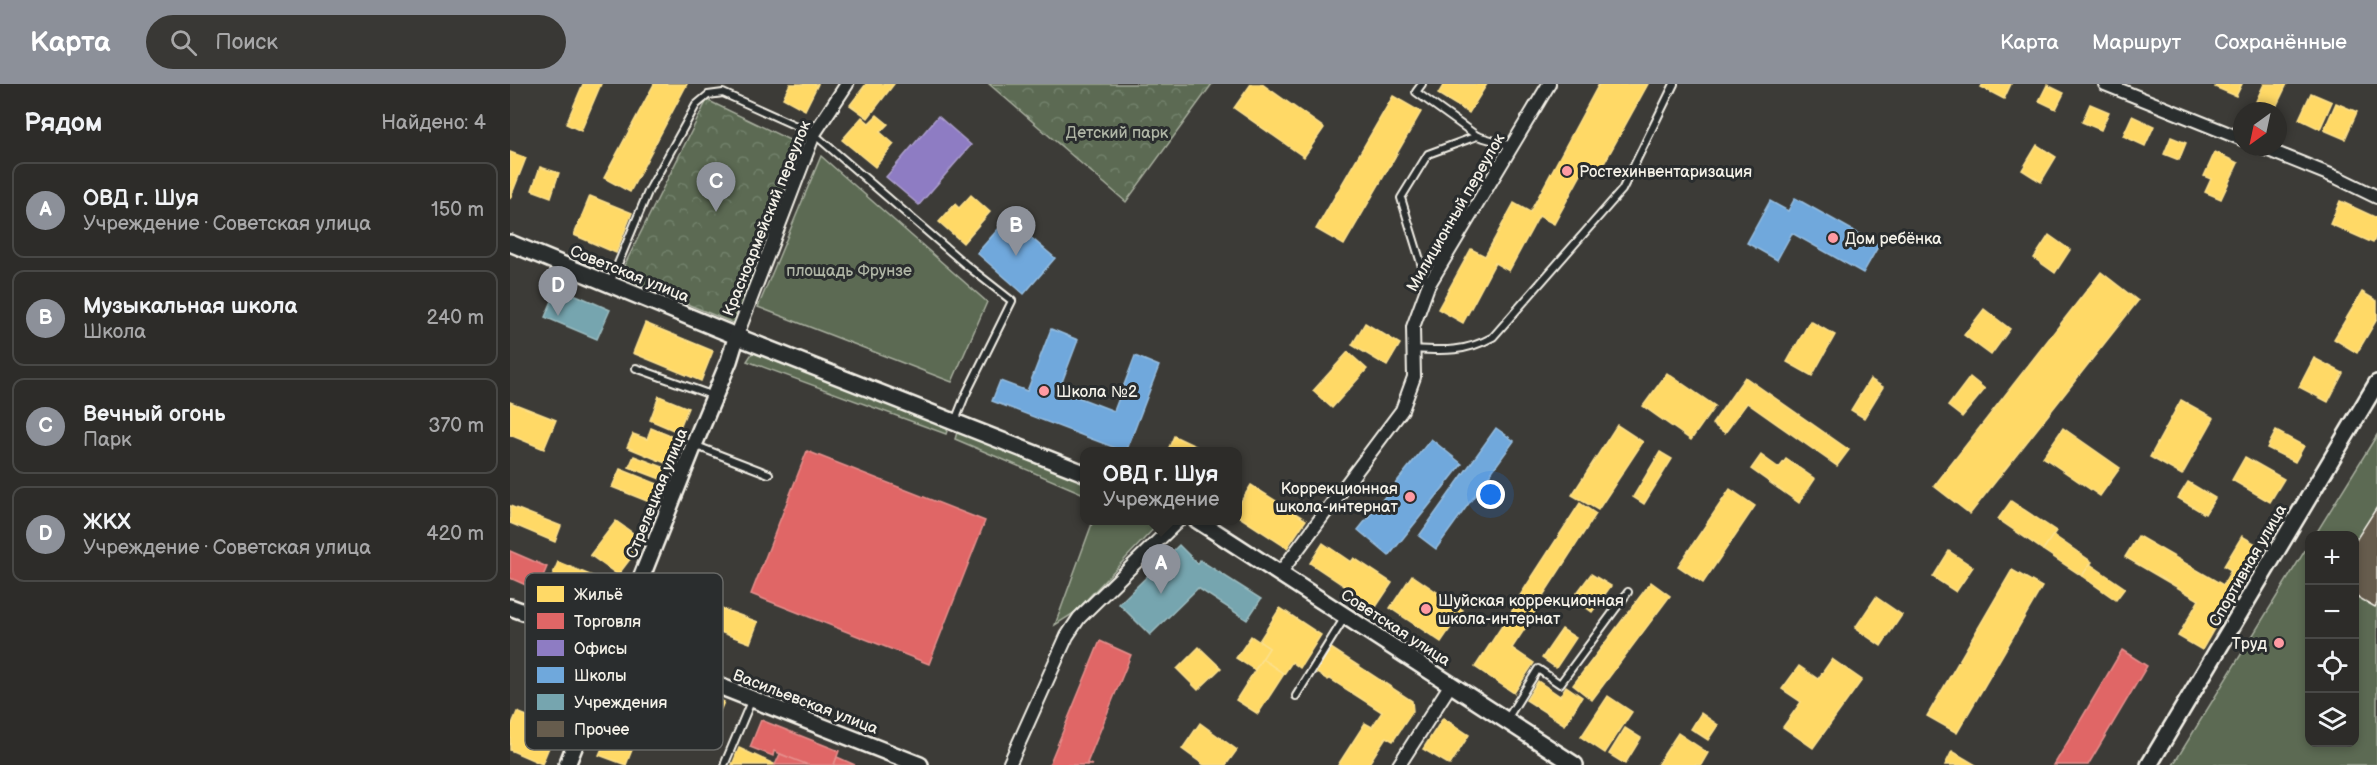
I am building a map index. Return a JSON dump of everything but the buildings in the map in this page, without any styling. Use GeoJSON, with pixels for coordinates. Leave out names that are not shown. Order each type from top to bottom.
{"type":"FeatureCollection","features":[{"type":"Feature","properties":{"kind":"street","name":"Красноармейский переулок"},"geometry":{"type":"LineString","coordinates":[[737,335],[814,134],[847,84]]}},
{"type":"Feature","properties":{"kind":"street","name":"Милиционный переулок"},"geometry":{"type":"LineString","coordinates":[[1280,573],[1402,410],[1414,377],[1413,327],[1428,286],[1549,84]]}},
{"type":"Feature","properties":{"kind":"street"},"geometry":{"type":"LineString","coordinates":[[2105,84],[2233,135]]}},
{"type":"Feature","properties":{"kind":"street"},"geometry":{"type":"LineString","coordinates":[[2283,156],[2377,197]]}},
{"type":"Feature","properties":{"kind":"street","name":"Советская улица"},"geometry":{"type":"LineString","coordinates":[[510,243],[737,335]]}},
{"type":"Feature","properties":{"kind":"street"},"geometry":{"type":"LineString","coordinates":[[737,335],[1080,470]]}},
{"type":"Feature","properties":{"kind":"street","name":"Стрелецкая улица"},"geometry":{"type":"LineString","coordinates":[[643,573],[729,361],[737,335]]}},
{"type":"Feature","properties":{"kind":"street","name":"Спортивная улица"},"geometry":{"type":"LineString","coordinates":[[2149,765],[2377,383]]}},
{"type":"Feature","properties":{"kind":"street"},"geometry":{"type":"LineString","coordinates":[[1010,765],[1067,636],[1079,618],[1174,525]]}},
{"type":"Feature","properties":{"kind":"street","name":"Советская улица"},"geometry":{"type":"LineString","coordinates":[[1205,525],[1575,765]]}},
{"type":"Feature","properties":{"kind":"street","name":"Васильевская улица"},"geometry":{"type":"LineString","coordinates":[[510,607],[525,612]]}},
{"type":"Feature","properties":{"kind":"street"},"geometry":{"type":"LineString","coordinates":[[1399,765],[1451,684]]}},
{"type":"Feature","properties":{"kind":"street","name":"Васильевская улица"},"geometry":{"type":"LineString","coordinates":[[723,688],[920,765]]}},
{"type":"Feature","properties":{"kind":"street","name":"Стрелецкая улица"},"geometry":{"type":"LineString","coordinates":[[567,765],[573,750]]}},
{"type":"Feature","properties":{"kind":"lane"},"geometry":{"type":"LineString","coordinates":[[1422,84],[1416,92],[1477,136],[1512,146]]}},
{"type":"Feature","properties":{"kind":"lane"},"geometry":{"type":"LineString","coordinates":[[1413,349],[1453,351],[1481,344],[1493,337],[1622,190],[1674,84]]}},
{"type":"Feature","properties":{"kind":"lane"},"geometry":{"type":"LineString","coordinates":[[610,285],[648,192],[696,105],[708,95],[723,93],[814,134],[966,265],[1012,301],[964,396],[955,421]]}},
{"type":"Feature","properties":{"kind":"lane"},"geometry":{"type":"LineString","coordinates":[[1428,286],[1401,198],[1428,154],[1477,136]]}},
{"type":"Feature","properties":{"kind":"lane"},"geometry":{"type":"LineString","coordinates":[[636,368],[714,397]]}},
{"type":"Feature","properties":{"kind":"lane"},"geometry":{"type":"LineString","coordinates":[[694,445],[769,474]]}},
{"type":"Feature","properties":{"kind":"lane"},"geometry":{"type":"LineString","coordinates":[[1506,720],[1538,669],[1560,684],[1628,592]]}},
{"type":"Feature","properties":{"kind":"lane"},"geometry":{"type":"LineString","coordinates":[[1296,696],[1345,616]]}},
{"type":"Feature","properties":{"kind":"lane"},"geometry":{"type":"LineString","coordinates":[[725,763],[749,706]]}},
{"type":"Feature","properties":{"kind":"green space","name":"Детский парк"},"geometry":{"type":"Polygon","coordinates":[[[989,84],[1212,84],[1126,202],[989,84]]]}},
{"type":"Feature","properties":{"kind":"green space"},"geometry":{"type":"Polygon","coordinates":[[[707,100],[804,147],[738,325],[619,276],[707,100]]]}},
{"type":"Feature","properties":{"kind":"green space","name":"площадь Фрунзе"},"geometry":{"type":"Polygon","coordinates":[[[821,156],[987,302],[952,382],[758,307],[821,156]]]}},
{"type":"Feature","properties":{"kind":"green space"},"geometry":{"type":"Polygon","coordinates":[[[755,349],[949,425],[946,434],[747,361],[755,349]]]}},
{"type":"Feature","properties":{"kind":"green space"},"geometry":{"type":"Polygon","coordinates":[[[958,429],[1080,479],[1080,492],[955,439],[958,429]]]}},
{"type":"Feature","properties":{"kind":"green space","name":"Труд"},"geometry":{"type":"Polygon","coordinates":[[[2377,435],[2377,765],[2173,765],[2305,550],[2305,747],[2359,747],[2359,531],[2317,531],[2377,435]]]}},
{"type":"Feature","properties":{"kind":"green space"},"geometry":{"type":"Polygon","coordinates":[[[1092,525],[1157,525],[1074,613],[1055,625],[1092,525]]]}},
{"type":"Feature","properties":{"kind":"place","name":"Ростехинвентаризация"},"geometry":{"type":"Point","coordinates":[1567,171]}},
{"type":"Feature","properties":{"kind":"place","name":"Вечный огонь"},"geometry":{"type":"Point","coordinates":[716,212]}},
{"type":"Feature","properties":{"kind":"place","name":"Дом ребёнка"},"geometry":{"type":"Point","coordinates":[1833,238]}},
{"type":"Feature","properties":{"kind":"place","name":"Музыкальная школа"},"geometry":{"type":"Point","coordinates":[1016,256]}},
{"type":"Feature","properties":{"kind":"place","name":"ЖКХ"},"geometry":{"type":"Point","coordinates":[558,316]}},
{"type":"Feature","properties":{"kind":"place","name":"Школа №2"},"geometry":{"type":"Point","coordinates":[1044,391]}},
{"type":"Feature","properties":{"kind":"place","name":"Коррекционная школа-интернат"},"geometry":{"type":"Point","coordinates":[1410,497]}},
{"type":"Feature","properties":{"kind":"place","name":"ОВД г. Шуя"},"geometry":{"type":"Point","coordinates":[1161,594]}},
{"type":"Feature","properties":{"kind":"place","name":"Шуйская коррекционная школа-интернат"},"geometry":{"type":"Point","coordinates":[1426,609]}},
{"type":"Feature","properties":{"kind":"place","name":"Труд"},"geometry":{"type":"Point","coordinates":[2279,643]}}]}
